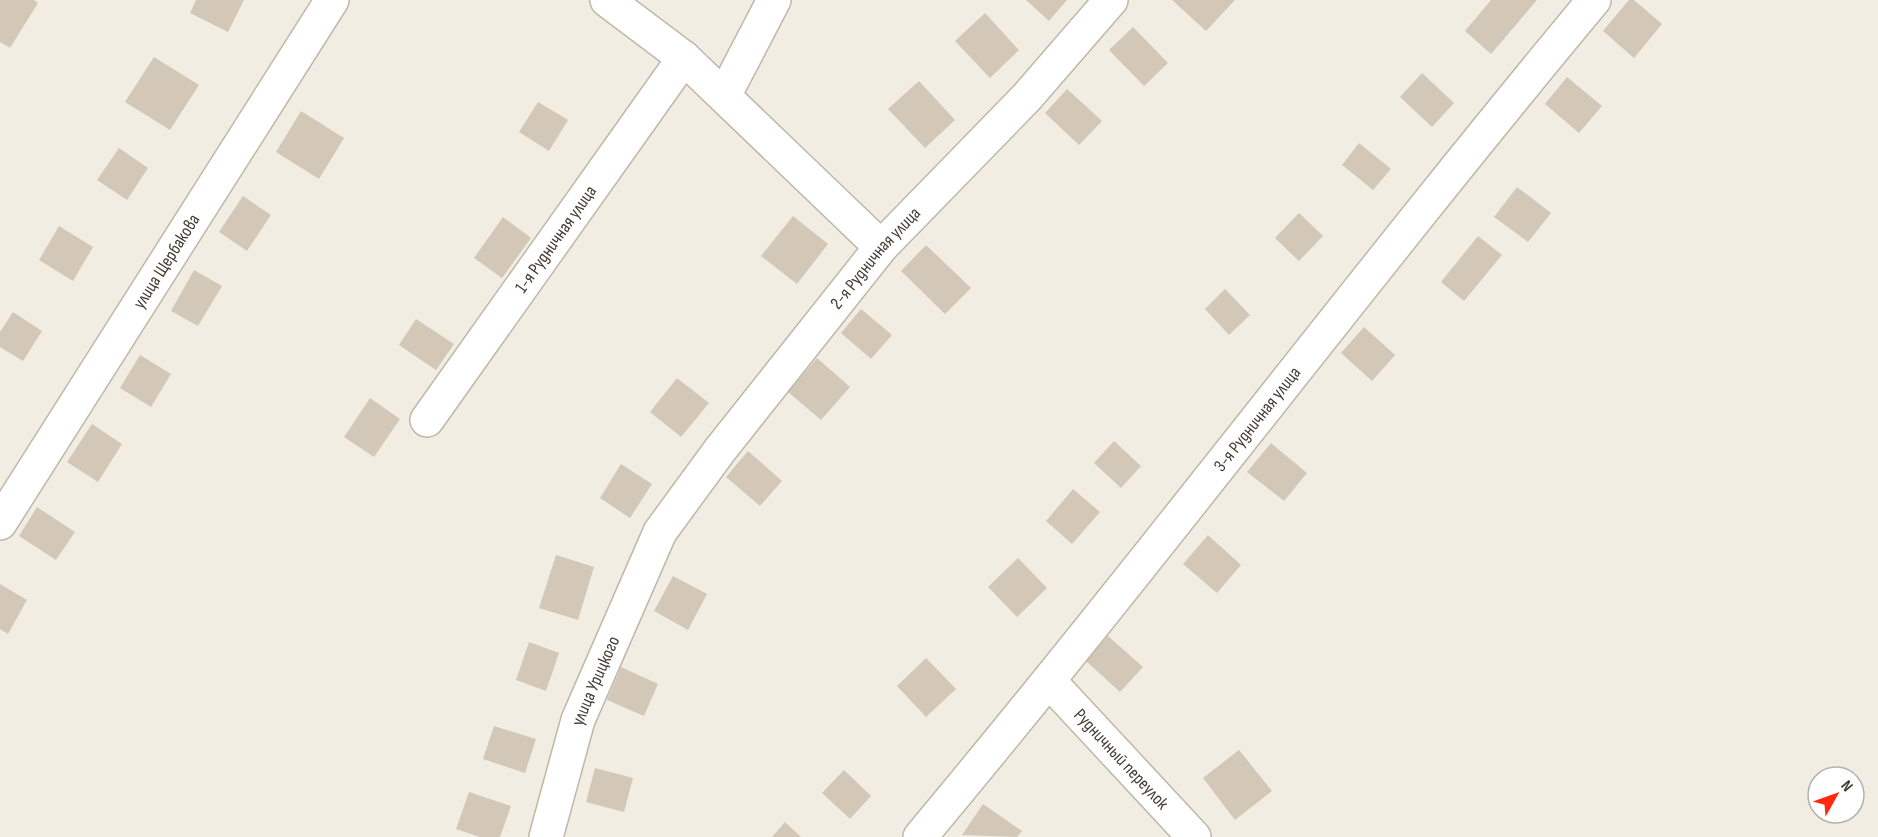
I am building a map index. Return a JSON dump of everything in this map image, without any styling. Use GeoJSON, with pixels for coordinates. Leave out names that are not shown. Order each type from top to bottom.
{"type":"FeatureCollection","features":[{"type":"Feature","properties":{"kind":"street","name":"улица Щербакова"},"geometry":{"type":"LineString","coordinates":[[0,523],[332,0]]}},
{"type":"Feature","properties":{"kind":"street"},"geometry":{"type":"LineString","coordinates":[[607,0],[684,58],[881,247]]}},
{"type":"Feature","properties":{"kind":"street"},"geometry":{"type":"LineString","coordinates":[[724,96],[774,0]]}},
{"type":"Feature","properties":{"kind":"street","name":"2-я Рудничная улица"},"geometry":{"type":"LineString","coordinates":[[660,532],[720,450],[881,247],[1028,97],[1111,0]]}},
{"type":"Feature","properties":{"kind":"street","name":"3-я Рудничная улица"},"geometry":{"type":"LineString","coordinates":[[920,837],[1050,682],[1484,133],[1594,0]]}},
{"type":"Feature","properties":{"kind":"street","name":"1-я Рудничная улица"},"geometry":{"type":"LineString","coordinates":[[427,420],[684,58]]}},
{"type":"Feature","properties":{"kind":"street","name":"улица Урицкого"},"geometry":{"type":"LineString","coordinates":[[546,837],[578,720],[660,532]]}},
{"type":"Feature","properties":{"kind":"street","name":"Рудничный переулок"},"geometry":{"type":"LineString","coordinates":[[1050,682],[1194,837]]}},
{"type":"Feature","properties":{"kind":"building"},"geometry":{"type":"Polygon","coordinates":[[[0,0],[34,0],[38,3],[10,48],[0,42],[0,0]]]}},
{"type":"Feature","properties":{"kind":"building"},"geometry":{"type":"Polygon","coordinates":[[[196,0],[244,0],[228,32],[190,13],[196,0]]]}},
{"type":"Feature","properties":{"kind":"building"},"geometry":{"type":"Polygon","coordinates":[[[1026,0],[1067,0],[1049,21],[1026,0]]]}},
{"type":"Feature","properties":{"kind":"building"},"geometry":{"type":"Polygon","coordinates":[[[1172,0],[1235,0],[1206,31],[1172,0]]]}},
{"type":"Feature","properties":{"kind":"building"},"geometry":{"type":"Polygon","coordinates":[[[1491,0],[1537,0],[1491,54],[1465,31],[1491,0]]]}},
{"type":"Feature","properties":{"kind":"building"},"geometry":{"type":"Polygon","coordinates":[[[1629,0],[1634,0],[1662,24],[1634,58],[1603,31],[1629,0]]]}},
{"type":"Feature","properties":{"kind":"building"},"geometry":{"type":"Polygon","coordinates":[[[985,13],[1019,50],[990,78],[955,41],[985,13]]]}},
{"type":"Feature","properties":{"kind":"building"},"geometry":{"type":"Polygon","coordinates":[[[1133,27],[1168,63],[1144,86],[1109,50],[1133,27]]]}},
{"type":"Feature","properties":{"kind":"building"},"geometry":{"type":"Polygon","coordinates":[[[154,57],[199,85],[170,130],[125,102],[154,57]]]}},
{"type":"Feature","properties":{"kind":"building"},"geometry":{"type":"Polygon","coordinates":[[[1422,73],[1454,103],[1432,127],[1400,97],[1422,73]]]}},
{"type":"Feature","properties":{"kind":"building"},"geometry":{"type":"Polygon","coordinates":[[[1567,77],[1602,106],[1579,133],[1545,104],[1567,77]]]}},
{"type":"Feature","properties":{"kind":"building"},"geometry":{"type":"Polygon","coordinates":[[[919,81],[955,120],[925,148],[888,109],[919,81]]]}},
{"type":"Feature","properties":{"kind":"building"},"geometry":{"type":"Polygon","coordinates":[[[1067,89],[1102,121],[1079,145],[1045,113],[1067,89]]]}},
{"type":"Feature","properties":{"kind":"building"},"geometry":{"type":"Polygon","coordinates":[[[538,102],[568,120],[549,151],[519,132],[538,102]]]}},
{"type":"Feature","properties":{"kind":"building"},"geometry":{"type":"Polygon","coordinates":[[[301,111],[344,138],[319,179],[276,152],[301,111]]]}},
{"type":"Feature","properties":{"kind":"building"},"geometry":{"type":"Polygon","coordinates":[[[1359,143],[1391,169],[1373,190],[1342,165],[1359,143]]]}},
{"type":"Feature","properties":{"kind":"building"},"geometry":{"type":"Polygon","coordinates":[[[119,148],[148,168],[127,200],[97,180],[119,148]]]}},
{"type":"Feature","properties":{"kind":"building"},"geometry":{"type":"Polygon","coordinates":[[[1517,187],[1551,213],[1528,242],[1494,217],[1517,187]]]}},
{"type":"Feature","properties":{"kind":"building"},"geometry":{"type":"Polygon","coordinates":[[[243,196],[271,215],[247,251],[219,232],[243,196]]]}},
{"type":"Feature","properties":{"kind":"building"},"geometry":{"type":"Polygon","coordinates":[[[1299,213],[1323,236],[1299,261],[1275,238],[1299,213]]]}},
{"type":"Feature","properties":{"kind":"building"},"geometry":{"type":"Polygon","coordinates":[[[793,216],[828,244],[797,284],[761,256],[793,216]]]}},
{"type":"Feature","properties":{"kind":"building"},"geometry":{"type":"Polygon","coordinates":[[[503,217],[531,238],[502,278],[474,258],[503,217]]]}},
{"type":"Feature","properties":{"kind":"building"},"geometry":{"type":"Polygon","coordinates":[[[59,226],[93,247],[73,281],[39,260],[59,226]]]}},
{"type":"Feature","properties":{"kind":"building"},"geometry":{"type":"Polygon","coordinates":[[[1478,236],[1502,255],[1464,301],[1441,282],[1478,236]]]}},
{"type":"Feature","properties":{"kind":"building"},"geometry":{"type":"Polygon","coordinates":[[[926,245],[971,288],[945,314],[901,271],[926,245]]]}},
{"type":"Feature","properties":{"kind":"building"},"geometry":{"type":"Polygon","coordinates":[[[194,270],[222,286],[198,326],[171,311],[194,270]]]}},
{"type":"Feature","properties":{"kind":"building"},"geometry":{"type":"Polygon","coordinates":[[[1225,289],[1250,315],[1229,335],[1205,309],[1225,289]]]}},
{"type":"Feature","properties":{"kind":"building"},"geometry":{"type":"Polygon","coordinates":[[[861,309],[892,335],[871,359],[841,333],[861,309]]]}},
{"type":"Feature","properties":{"kind":"building"},"geometry":{"type":"Polygon","coordinates":[[[13,312],[42,331],[23,361],[0,347],[0,332],[13,312]]]}},
{"type":"Feature","properties":{"kind":"building"},"geometry":{"type":"Polygon","coordinates":[[[416,319],[454,344],[436,370],[399,345],[416,319]]]}},
{"type":"Feature","properties":{"kind":"building"},"geometry":{"type":"Polygon","coordinates":[[[1364,327],[1395,355],[1372,381],[1341,353],[1364,327]]]}},
{"type":"Feature","properties":{"kind":"building"},"geometry":{"type":"Polygon","coordinates":[[[140,355],[171,374],[151,407],[120,388],[140,355]]]}},
{"type":"Feature","properties":{"kind":"building"},"geometry":{"type":"Polygon","coordinates":[[[817,358],[850,387],[821,420],[788,392],[817,358]]]}},
{"type":"Feature","properties":{"kind":"building"},"geometry":{"type":"Polygon","coordinates":[[[677,378],[709,403],[681,437],[650,412],[677,378]]]}},
{"type":"Feature","properties":{"kind":"building"},"geometry":{"type":"Polygon","coordinates":[[[370,398],[400,419],[374,457],[344,437],[370,398]]]}},
{"type":"Feature","properties":{"kind":"building"},"geometry":{"type":"Polygon","coordinates":[[[92,424],[122,444],[98,482],[67,462],[92,424]]]}},
{"type":"Feature","properties":{"kind":"building"},"geometry":{"type":"Polygon","coordinates":[[[1114,441],[1141,466],[1121,488],[1094,463],[1114,441]]]}},
{"type":"Feature","properties":{"kind":"building"},"geometry":{"type":"Polygon","coordinates":[[[1271,443],[1307,473],[1284,501],[1247,472],[1271,443]]]}},
{"type":"Feature","properties":{"kind":"building"},"geometry":{"type":"Polygon","coordinates":[[[748,451],[782,481],[760,506],[726,477],[748,451]]]}},
{"type":"Feature","properties":{"kind":"building"},"geometry":{"type":"Polygon","coordinates":[[[621,464],[652,484],[630,518],[600,498],[621,464]]]}},
{"type":"Feature","properties":{"kind":"building"},"geometry":{"type":"Polygon","coordinates":[[[1073,489],[1100,512],[1072,544],[1046,521],[1073,489]]]}},
{"type":"Feature","properties":{"kind":"building"},"geometry":{"type":"Polygon","coordinates":[[[37,507],[75,532],[56,560],[19,536],[37,507]]]}},
{"type":"Feature","properties":{"kind":"building"},"geometry":{"type":"Polygon","coordinates":[[[1208,535],[1241,565],[1217,593],[1183,564],[1208,535]]]}},
{"type":"Feature","properties":{"kind":"building"},"geometry":{"type":"Polygon","coordinates":[[[556,555],[594,567],[578,620],[539,608],[556,555]]]}},
{"type":"Feature","properties":{"kind":"building"},"geometry":{"type":"Polygon","coordinates":[[[1018,558],[1047,588],[1017,617],[988,587],[1018,558]]]}},
{"type":"Feature","properties":{"kind":"building"},"geometry":{"type":"Polygon","coordinates":[[[673,576],[707,594],[688,630],[654,611],[673,576]]]}},
{"type":"Feature","properties":{"kind":"building"},"geometry":{"type":"Polygon","coordinates":[[[0,584],[27,600],[8,634],[0,629],[0,584]]]}},
{"type":"Feature","properties":{"kind":"building"},"geometry":{"type":"Polygon","coordinates":[[[1108,636],[1143,667],[1120,692],[1086,661],[1108,636]]]}},
{"type":"Feature","properties":{"kind":"building"},"geometry":{"type":"Polygon","coordinates":[[[529,642],[559,653],[546,691],[516,680],[529,642]]]}},
{"type":"Feature","properties":{"kind":"building"},"geometry":{"type":"Polygon","coordinates":[[[926,658],[956,689],[926,717],[897,686],[926,658]]]}},
{"type":"Feature","properties":{"kind":"building"},"geometry":{"type":"Polygon","coordinates":[[[621,667],[658,684],[644,716],[607,700],[621,667]]]}},
{"type":"Feature","properties":{"kind":"building"},"geometry":{"type":"Polygon","coordinates":[[[494,726],[536,739],[525,773],[483,759],[494,726]]]}},
{"type":"Feature","properties":{"kind":"building"},"geometry":{"type":"Polygon","coordinates":[[[1239,750],[1272,791],[1235,820],[1203,778],[1239,750]]]}},
{"type":"Feature","properties":{"kind":"building"},"geometry":{"type":"Polygon","coordinates":[[[595,768],[633,778],[624,812],[586,802],[595,768]]]}},
{"type":"Feature","properties":{"kind":"building"},"geometry":{"type":"Polygon","coordinates":[[[844,770],[871,796],[850,819],[822,793],[844,770]]]}},
{"type":"Feature","properties":{"kind":"building"},"geometry":{"type":"Polygon","coordinates":[[[469,792],[511,806],[500,837],[480,837],[456,829],[469,792]]]}},
{"type":"Feature","properties":{"kind":"building"},"geometry":{"type":"Polygon","coordinates":[[[983,804],[1022,831],[1017,837],[962,835],[983,804]]]}},
{"type":"Feature","properties":{"kind":"building"},"geometry":{"type":"Polygon","coordinates":[[[785,822],[801,837],[772,837],[785,822]]]}}]}
